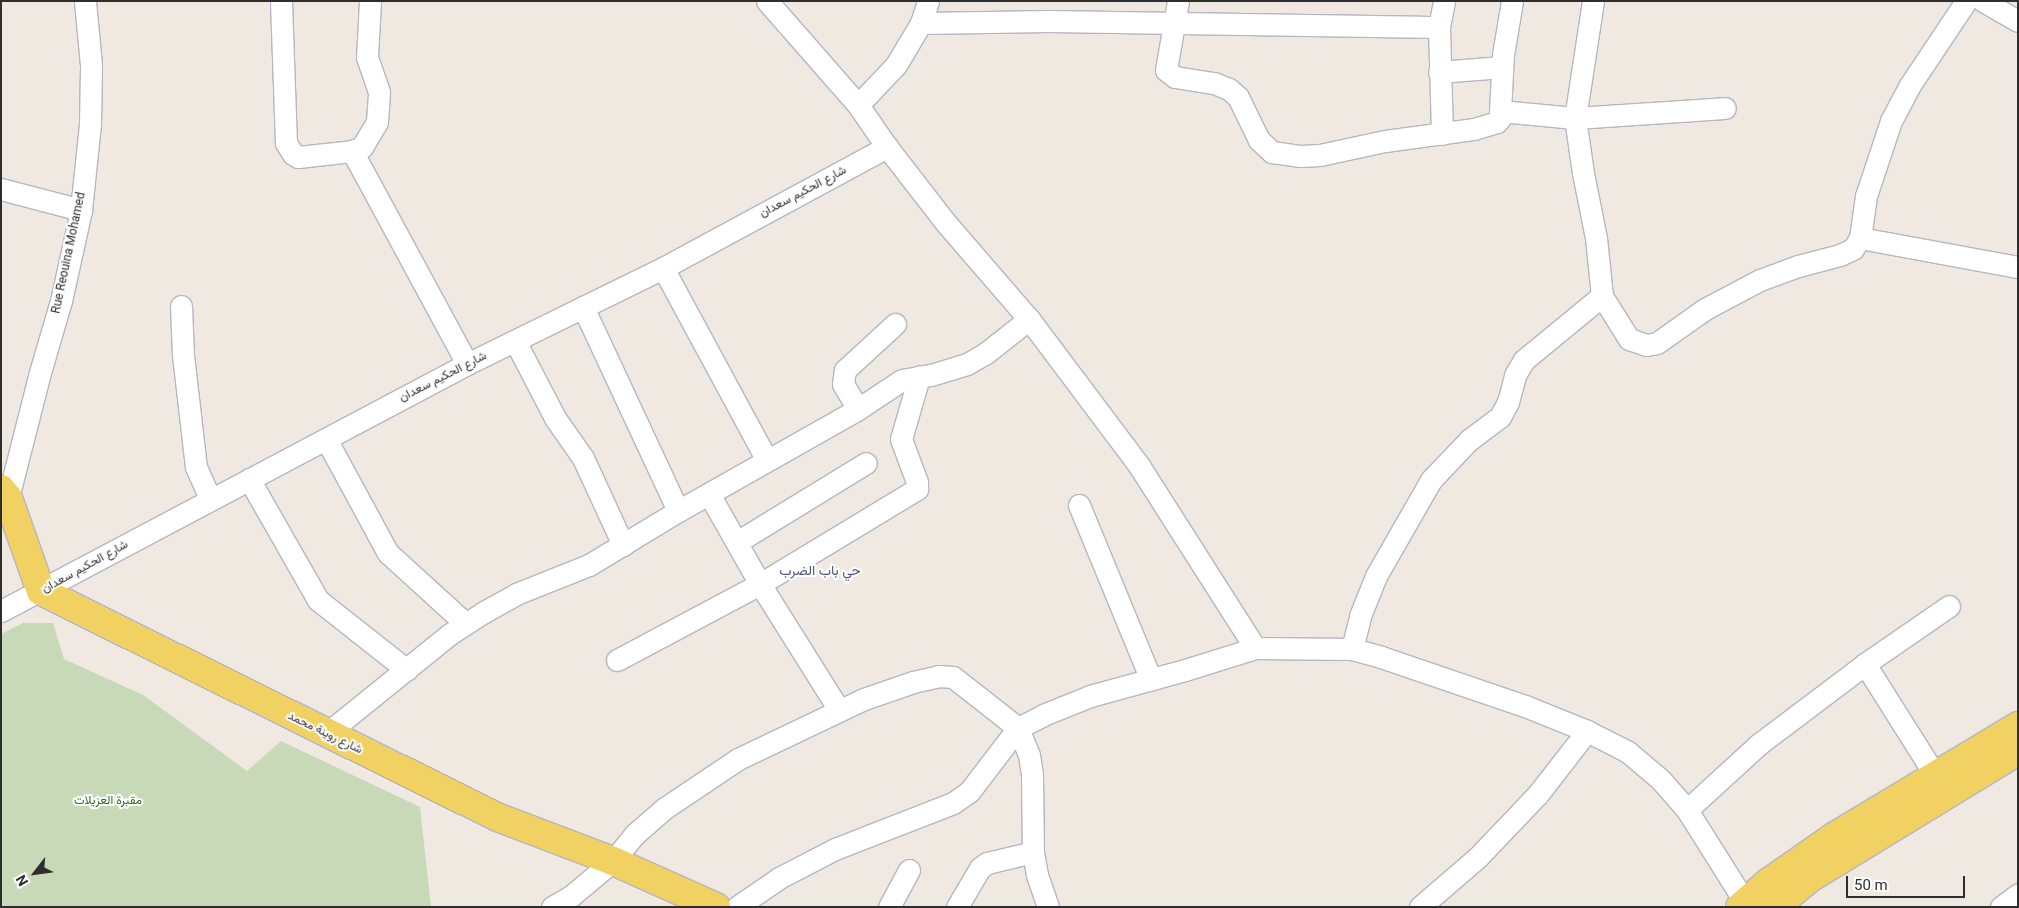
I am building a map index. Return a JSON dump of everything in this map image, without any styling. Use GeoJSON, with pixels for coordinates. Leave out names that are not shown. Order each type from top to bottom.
{"type":"FeatureCollection","features":[{"type":"Feature","properties":{"kind":"main road"},"geometry":{"type":"LineString","coordinates":[[5,494],[41,592]]}},
{"type":"Feature","properties":{"kind":"main road","name":"شارع روينة محمد"},"geometry":{"type":"LineString","coordinates":[[41,592],[497,817],[613,861],[716,907]]}},
{"type":"Feature","properties":{"kind":"main road"},"geometry":{"type":"LineString","coordinates":[[1775,907],[1810,878],[2018,726]]}},
{"type":"Feature","properties":{"kind":"main road"},"geometry":{"type":"LineString","coordinates":[[1744,905],[1835,836],[1941,784],[2018,751]]}},
{"type":"Feature","properties":{"kind":"street","name":"Rue Reouina Mohamed"},"geometry":{"type":"LineString","coordinates":[[5,494],[61,301],[80,210],[90,125],[91,64],[85,1]]}},
{"type":"Feature","properties":{"kind":"street"},"geometry":{"type":"LineString","coordinates":[[281,1],[286,143],[293,154],[298,157],[352,151],[362,147],[377,122],[379,92],[367,56],[370,1]]}},
{"type":"Feature","properties":{"kind":"street"},"geometry":{"type":"LineString","coordinates":[[767,1],[858,105],[887,147],[946,223],[1029,319],[1138,464],[1255,648]]}},
{"type":"Feature","properties":{"kind":"street"},"geometry":{"type":"LineString","coordinates":[[858,105],[896,65],[921,22],[928,1]]}},
{"type":"Feature","properties":{"kind":"street"},"geometry":{"type":"LineString","coordinates":[[1178,1],[1166,66],[1168,72],[1175,77],[1214,83],[1229,89],[1238,98],[1259,140],[1272,152],[1301,156],[1320,155],[1385,141],[1442,134],[1497,122],[1500,118],[1502,67],[1512,1]]}},
{"type":"Feature","properties":{"kind":"street"},"geometry":{"type":"LineString","coordinates":[[1442,134],[1438,72],[1439,27],[1444,1]]}},
{"type":"Feature","properties":{"kind":"street"},"geometry":{"type":"LineString","coordinates":[[1593,1],[1575,118],[1583,173],[1596,238],[1602,296],[1629,339],[1646,345],[1657,343],[1705,309],[1729,296],[1798,266],[1840,255],[1853,249],[1860,238],[1866,196],[1891,122],[1910,85],[1966,1]]}},
{"type":"Feature","properties":{"kind":"street"},"geometry":{"type":"LineString","coordinates":[[1983,1],[2018,21]]}},
{"type":"Feature","properties":{"kind":"street"},"geometry":{"type":"LineString","coordinates":[[921,22],[1049,21],[1439,27]]}},
{"type":"Feature","properties":{"kind":"street"},"geometry":{"type":"LineString","coordinates":[[1438,72],[1502,67]]}},
{"type":"Feature","properties":{"kind":"street"},"geometry":{"type":"LineString","coordinates":[[1500,111],[1575,118],[1725,108]]}},
{"type":"Feature","properties":{"kind":"street","name":"شارع الحكيم سعدان"},"geometry":{"type":"LineString","coordinates":[[1,611],[41,592],[210,499],[467,364],[663,268],[887,147]]}},
{"type":"Feature","properties":{"kind":"street"},"geometry":{"type":"LineString","coordinates":[[352,151],[467,364]]}},
{"type":"Feature","properties":{"kind":"street"},"geometry":{"type":"LineString","coordinates":[[1,189],[80,210]]}},
{"type":"Feature","properties":{"kind":"street"},"geometry":{"type":"LineString","coordinates":[[1860,238],[2018,267]]}},
{"type":"Feature","properties":{"kind":"street"},"geometry":{"type":"LineString","coordinates":[[663,268],[767,460]]}},
{"type":"Feature","properties":{"kind":"street"},"geometry":{"type":"LineString","coordinates":[[1352,650],[1360,616],[1376,576],[1431,480],[1469,440],[1500,417],[1508,402],[1515,375],[1524,360],[1602,296]]}},
{"type":"Feature","properties":{"kind":"street"},"geometry":{"type":"LineString","coordinates":[[181,306],[183,354],[196,467],[210,499]]}},
{"type":"Feature","properties":{"kind":"street"},"geometry":{"type":"LineString","coordinates":[[583,306],[678,511]]}},
{"type":"Feature","properties":{"kind":"street"},"geometry":{"type":"LineString","coordinates":[[326,734],[465,624],[516,594],[589,565],[678,511],[858,409],[902,380],[944,372],[967,364],[986,353],[1029,319]]}},
{"type":"Feature","properties":{"kind":"street"},"geometry":{"type":"LineString","coordinates":[[858,409],[843,384],[845,370],[895,324]]}},
{"type":"Feature","properties":{"kind":"street"},"geometry":{"type":"LineString","coordinates":[[515,341],[555,418],[593,476],[623,545]]}},
{"type":"Feature","properties":{"kind":"street"},"geometry":{"type":"LineString","coordinates":[[617,660],[760,584],[917,489],[918,482],[901,439],[919,377]]}},
{"type":"Feature","properties":{"kind":"street"},"geometry":{"type":"LineString","coordinates":[[326,439],[388,553],[465,624]]}},
{"type":"Feature","properties":{"kind":"street"},"geometry":{"type":"LineString","coordinates":[[737,542],[866,463]]}},
{"type":"Feature","properties":{"kind":"street"},"geometry":{"type":"LineString","coordinates":[[249,479],[318,600],[407,670]]}},
{"type":"Feature","properties":{"kind":"street"},"geometry":{"type":"LineString","coordinates":[[709,494],[760,584],[839,710]]}},
{"type":"Feature","properties":{"kind":"street"},"geometry":{"type":"LineString","coordinates":[[1079,505],[1151,680]]}},
{"type":"Feature","properties":{"kind":"street"},"geometry":{"type":"LineString","coordinates":[[1687,810],[1759,744],[1865,664],[1949,606]]}},
{"type":"Feature","properties":{"kind":"street"},"geometry":{"type":"LineString","coordinates":[[737,907],[779,878],[835,849],[953,804],[969,792],[1018,728],[1043,715],[1090,696],[1151,680],[1255,648],[1352,650],[1381,657],[1525,706],[1588,731],[1628,752],[1661,780],[1687,810],[1744,905]]}},
{"type":"Feature","properties":{"kind":"street"},"geometry":{"type":"LineString","coordinates":[[1865,664],[1941,784]]}},
{"type":"Feature","properties":{"kind":"street"},"geometry":{"type":"LineString","coordinates":[[554,906],[571,896],[613,861],[635,834],[665,808],[738,759],[839,710],[913,682],[938,676],[953,677],[1018,728],[1028,755],[1032,775],[1033,852],[1037,874],[1048,907]]}},
{"type":"Feature","properties":{"kind":"street"},"geometry":{"type":"LineString","coordinates":[[1420,907],[1478,857],[1538,794],[1588,731]]}},
{"type":"Feature","properties":{"kind":"street"},"geometry":{"type":"LineString","coordinates":[[957,907],[980,868],[987,863],[1033,852]]}},
{"type":"Feature","properties":{"kind":"street"},"geometry":{"type":"LineString","coordinates":[[889,907],[909,870]]}},
{"type":"Feature","properties":{"kind":"street"},"geometry":{"type":"LineString","coordinates":[[2001,907],[2018,894]]}},
{"type":"Feature","properties":{"kind":"green space","name":"مقبرة العزيلات"},"geometry":{"type":"Polygon","coordinates":[[[23,623],[53,623],[64,659],[143,695],[247,771],[281,741],[420,807],[431,907],[1,907],[1,634],[23,623]]]}},
{"type":"Feature","properties":{"kind":"district","name":"حي باب الضرب"},"geometry":{"type":"Point","coordinates":[820,570]}}]}
